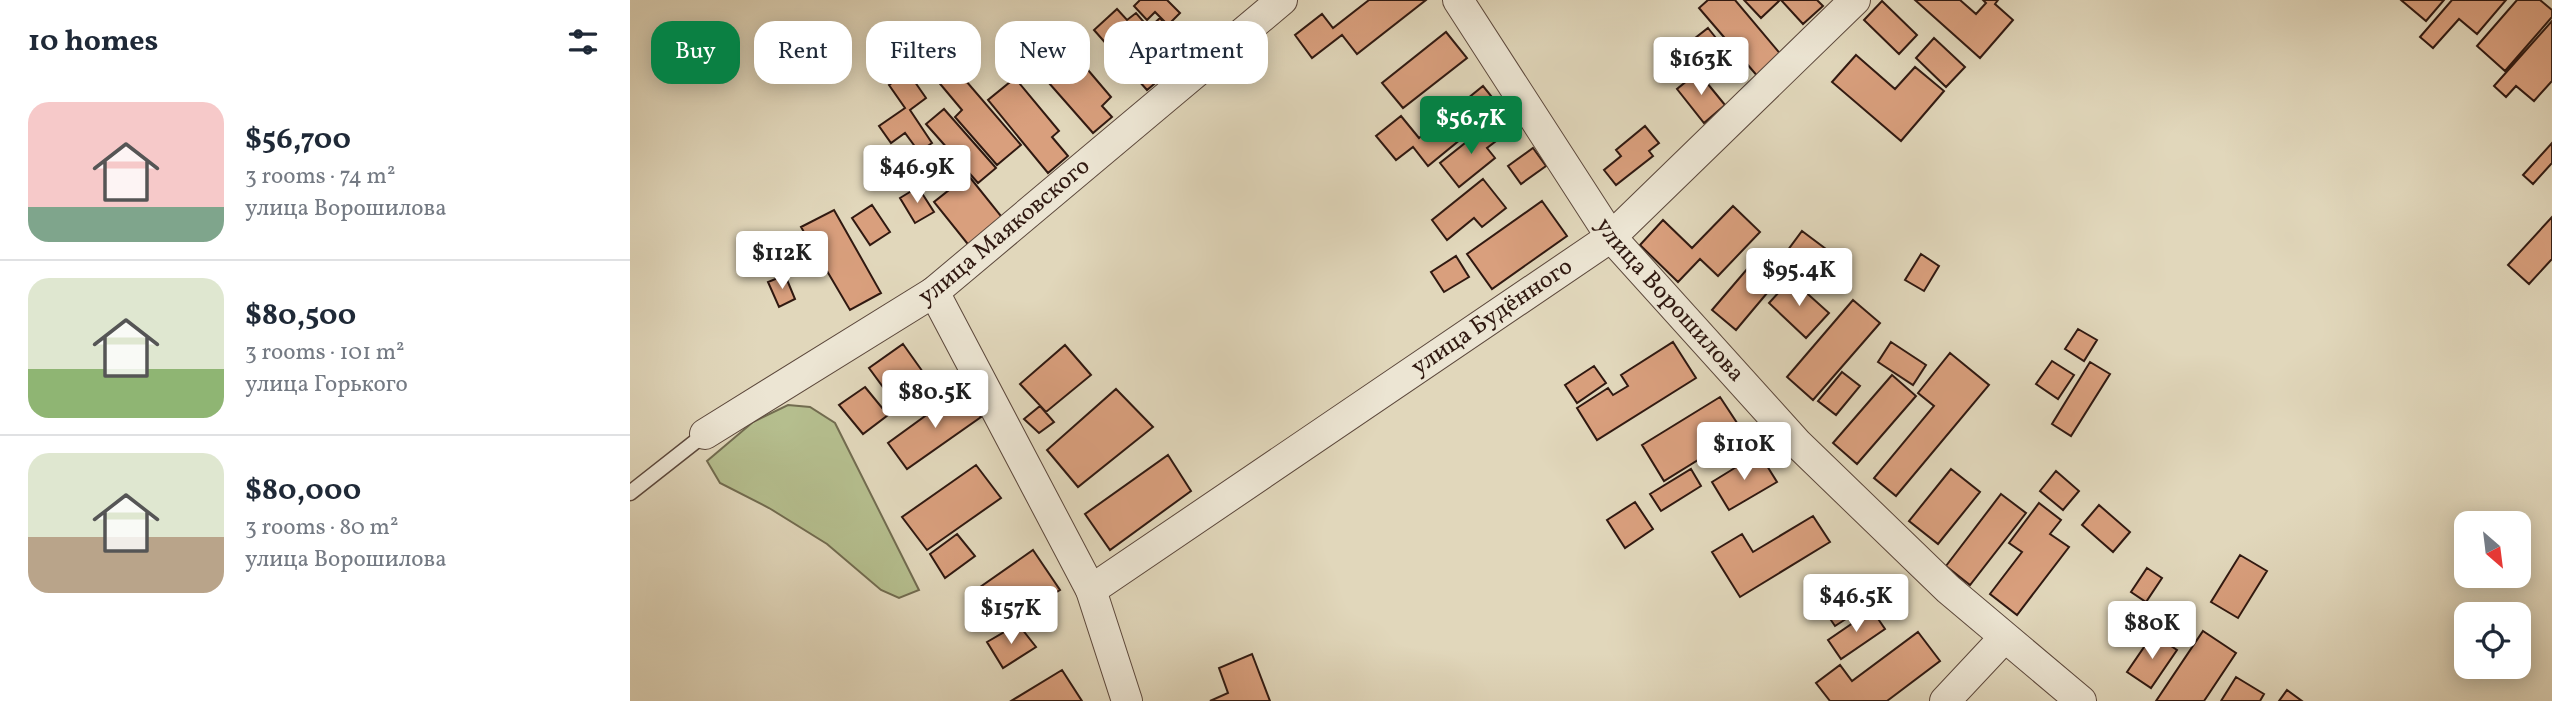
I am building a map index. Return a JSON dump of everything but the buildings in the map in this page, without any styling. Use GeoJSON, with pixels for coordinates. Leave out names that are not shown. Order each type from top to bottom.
{"type":"FeatureCollection","features":[{"type":"Feature","properties":{"kind":"street","name":"улица Маяковского"},"geometry":{"type":"LineString","coordinates":[[705,435],[934,292],[1282,0]]}},
{"type":"Feature","properties":{"kind":"street","name":"улица Ворошилова"},"geometry":{"type":"LineString","coordinates":[[1458,0],[1611,237],[1797,443],[1948,589],[2081,701]]}},
{"type":"Feature","properties":{"kind":"street","name":"улица Будённого"},"geometry":{"type":"LineString","coordinates":[[1091,590],[1611,237],[1855,0]]}},
{"type":"Feature","properties":{"kind":"street"},"geometry":{"type":"LineString","coordinates":[[934,292],[1091,590],[1127,701]]}},
{"type":"Feature","properties":{"kind":"street"},"geometry":{"type":"LineString","coordinates":[[1945,701],[2004,638]]}},
{"type":"Feature","properties":{"kind":"lane"},"geometry":{"type":"LineString","coordinates":[[630,493],[705,435]]}},
{"type":"Feature","properties":{"kind":"green space"},"geometry":{"type":"Polygon","coordinates":[[[788,405],[810,407],[835,423],[919,590],[899,598],[881,590],[827,544],[769,508],[720,483],[707,461],[753,422],[788,405]]]}}]}
